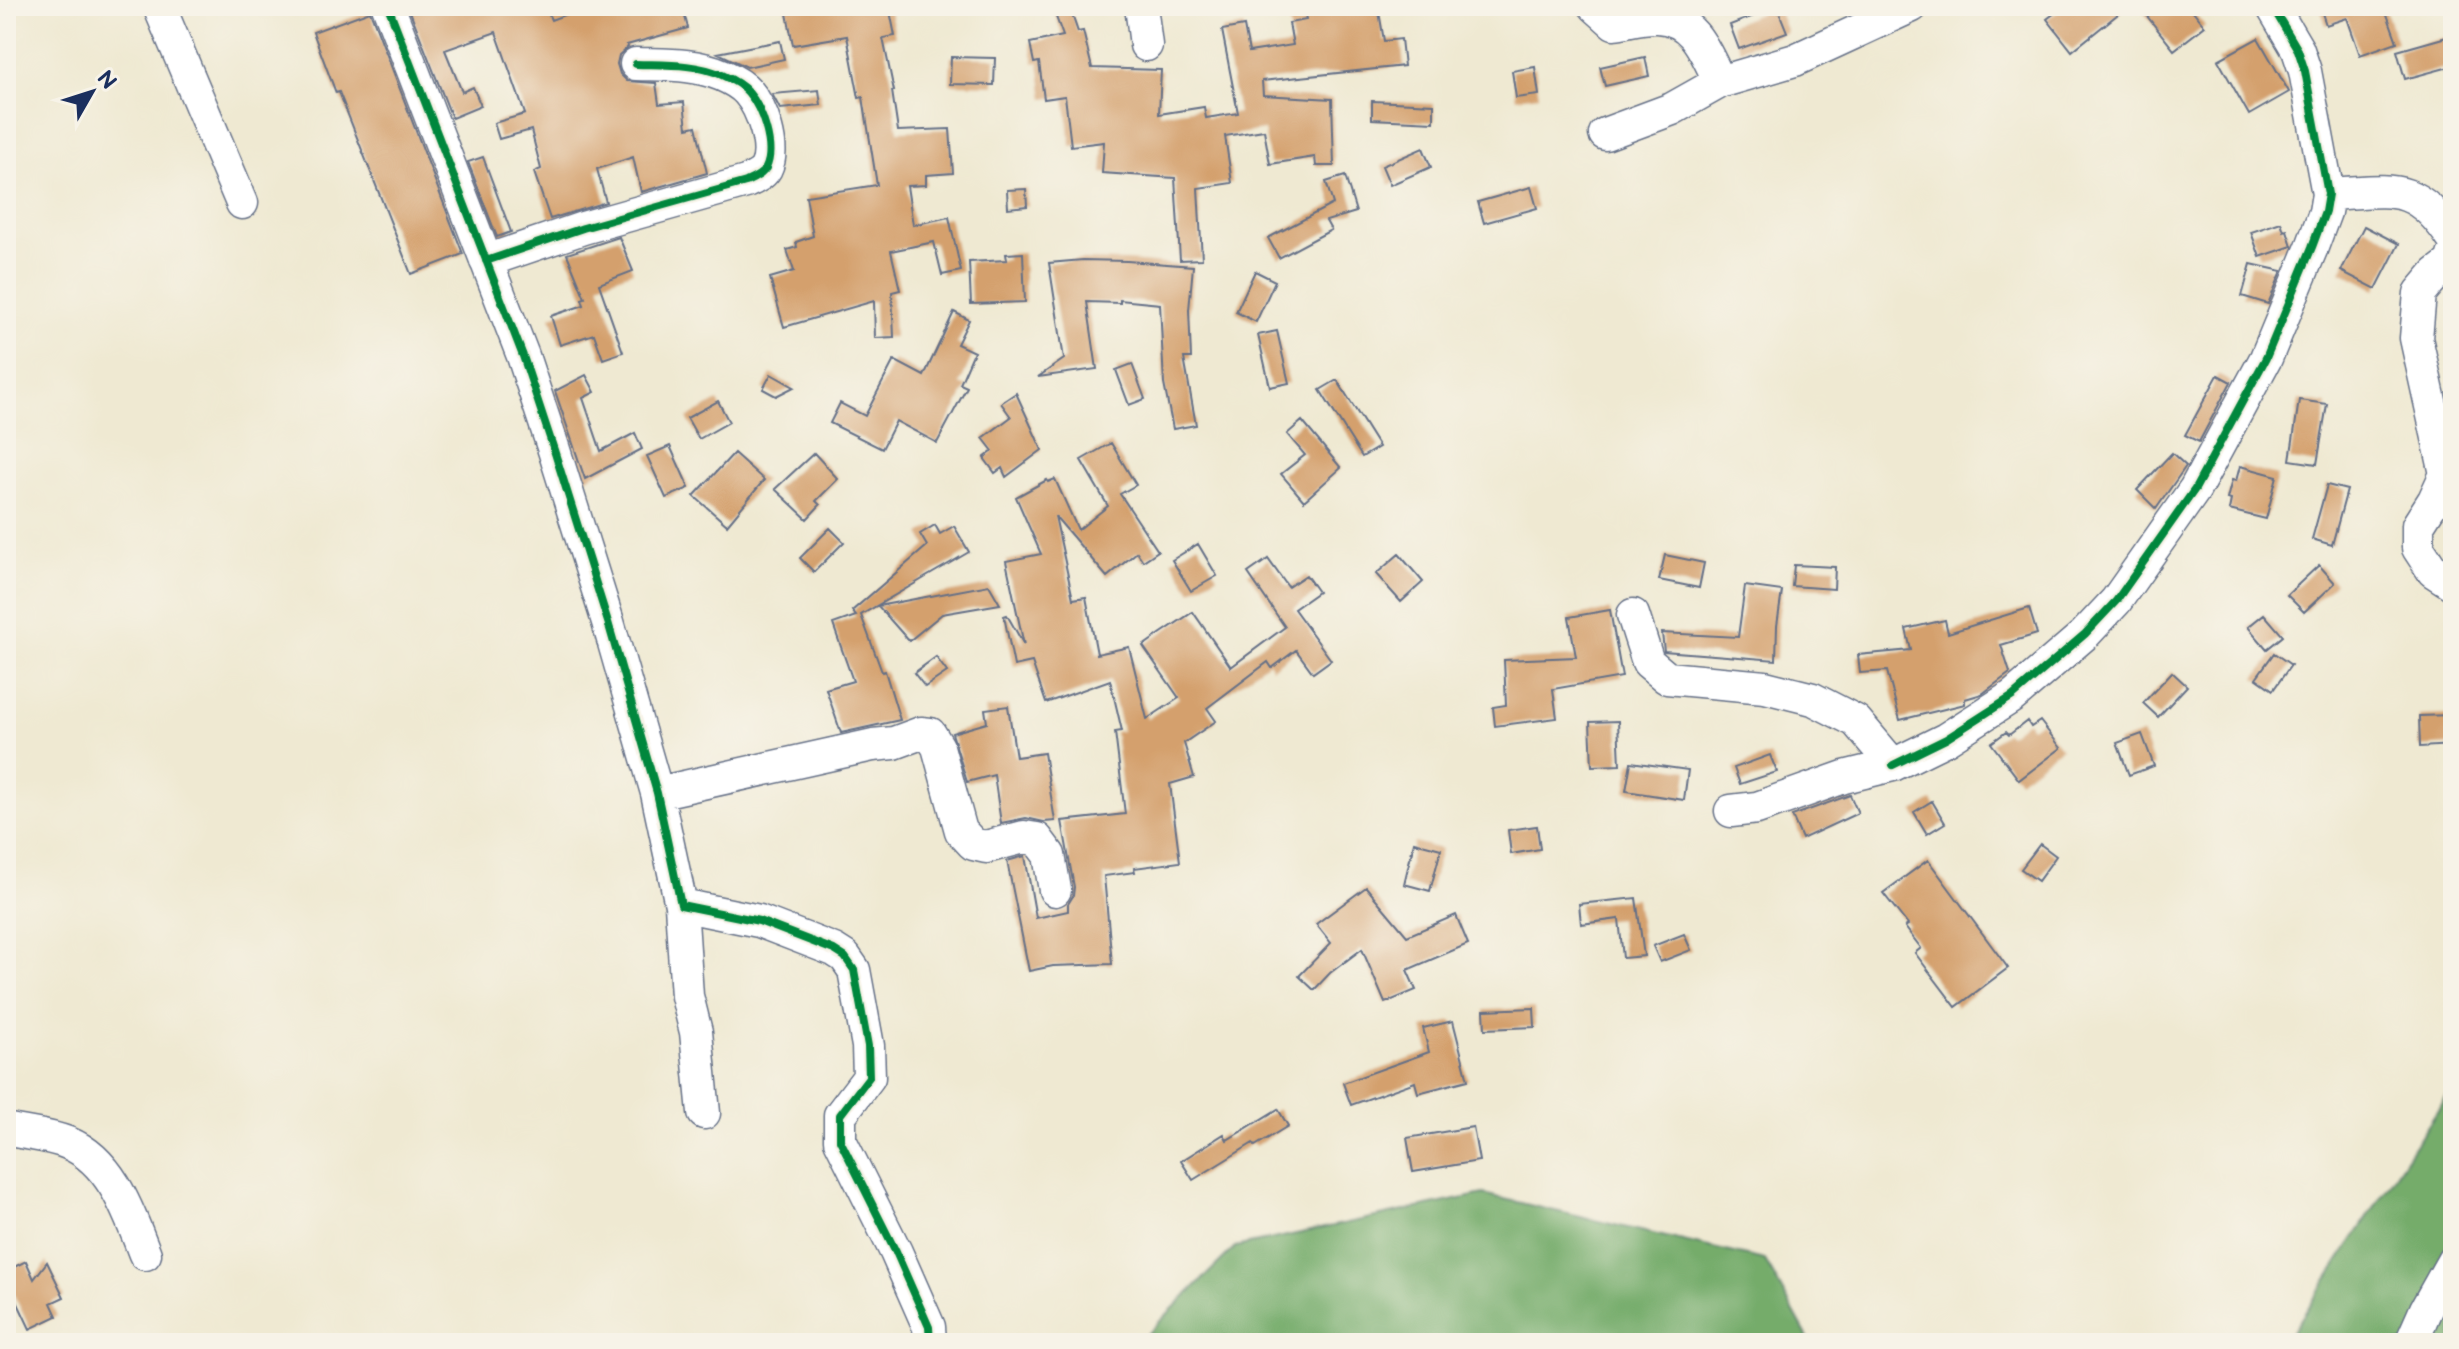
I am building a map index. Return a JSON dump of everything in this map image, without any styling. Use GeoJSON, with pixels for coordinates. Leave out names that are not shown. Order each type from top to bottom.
{"type":"FeatureCollection","features":[{"type":"Feature","properties":{"kind":"street"},"geometry":{"type":"LineString","coordinates":[[159,6],[242,203]]}},
{"type":"Feature","properties":{"kind":"street"},"geometry":{"type":"LineString","coordinates":[[388,6],[523,356],[608,622],[657,793],[681,905],[687,996],[696,1032],[704,1113]]}},
{"type":"Feature","properties":{"kind":"street"},"geometry":{"type":"LineString","coordinates":[[1141,6],[1146,45]]}},
{"type":"Feature","properties":{"kind":"street"},"geometry":{"type":"LineString","coordinates":[[1595,6],[1614,23],[1659,17],[1684,24],[1699,40],[1720,82]]}},
{"type":"Feature","properties":{"kind":"street"},"geometry":{"type":"LineString","coordinates":[[1731,811],[1757,808],[1844,777],[1893,765],[1946,739],[2013,696],[2085,634],[2116,601],[2195,489],[2266,358],[2312,247],[2328,194],[2305,71],[2298,50],[2273,6]]}},
{"type":"Feature","properties":{"kind":"street"},"geometry":{"type":"LineString","coordinates":[[1605,134],[1672,109],[1720,82],[1795,60],[1906,7]]}},
{"type":"Feature","properties":{"kind":"street"},"geometry":{"type":"LineString","coordinates":[[486,261],[583,228],[746,182],[766,168],[771,149],[758,105],[745,88],[723,75],[694,65],[636,64]]}},
{"type":"Feature","properties":{"kind":"street"},"geometry":{"type":"LineString","coordinates":[[2328,194],[2383,191],[2412,195],[2442,222],[2453,239]]}},
{"type":"Feature","properties":{"kind":"street"},"geometry":{"type":"LineString","coordinates":[[2453,256],[2453,261],[2436,274],[2420,293],[2416,338],[2446,474],[2418,525],[2418,548],[2433,571],[2453,584]]}},
{"type":"Feature","properties":{"kind":"street"},"geometry":{"type":"LineString","coordinates":[[1633,615],[1648,662],[1667,678],[1765,687],[1813,699],[1856,721],[1893,765]]}},
{"type":"Feature","properties":{"kind":"street"},"geometry":{"type":"LineString","coordinates":[[657,793],[894,743],[921,733],[930,734],[938,747],[961,831],[973,844],[986,847],[1024,837],[1037,839],[1049,855],[1055,890]]}},
{"type":"Feature","properties":{"kind":"street"},"geometry":{"type":"LineString","coordinates":[[681,905],[759,921],[834,950],[845,957],[854,970],[868,1046],[869,1077],[840,1115],[840,1140],[896,1252],[929,1327],[930,1343]]}},
{"type":"Feature","properties":{"kind":"street"},"geometry":{"type":"LineString","coordinates":[[6,1129],[66,1142],[91,1156],[108,1177],[130,1215],[145,1254]]}},
{"type":"Feature","properties":{"kind":"street"},"geometry":{"type":"LineString","coordinates":[[2411,1343],[2453,1261]]}},
{"type":"Feature","properties":{"kind":"green space"},"geometry":{"type":"Polygon","coordinates":[[[2453,1093],[2453,1343],[2285,1343],[2448,1095],[2453,1093]]]}},
{"type":"Feature","properties":{"kind":"green space"},"geometry":{"type":"Polygon","coordinates":[[[1483,1194],[1765,1260],[1811,1343],[1138,1343],[1235,1247],[1483,1194]]]}},
{"type":"Feature","properties":{"kind":"building"},"geometry":{"type":"Polygon","coordinates":[[[408,6],[545,6],[551,20],[588,6],[682,6],[688,28],[627,45],[619,55],[617,64],[620,74],[627,81],[656,83],[659,104],[684,102],[687,128],[696,126],[707,173],[641,192],[633,157],[597,169],[606,202],[550,219],[534,172],[541,169],[531,130],[499,139],[494,123],[525,114],[496,32],[445,50],[462,92],[473,87],[481,106],[452,118],[408,6]]]}},
{"type":"Feature","properties":{"kind":"building"},"geometry":{"type":"Polygon","coordinates":[[[830,6],[831,10],[854,6],[889,6],[895,36],[883,38],[894,91],[898,131],[950,129],[953,173],[926,175],[926,185],[907,186],[913,225],[949,217],[961,271],[942,275],[934,242],[891,251],[900,290],[892,292],[894,337],[875,338],[874,301],[784,327],[770,278],[794,271],[787,250],[797,247],[796,242],[813,236],[806,196],[877,185],[863,97],[859,98],[847,36],[793,45],[786,8],[830,6]]]}},
{"type":"Feature","properties":{"kind":"building"},"geometry":{"type":"Polygon","coordinates":[[[1052,6],[1069,6],[1078,32],[1083,31],[1092,68],[1161,70],[1159,114],[1204,107],[1206,118],[1238,113],[1222,30],[1244,26],[1249,52],[1293,45],[1289,23],[1306,20],[1304,6],[1378,6],[1384,41],[1401,39],[1404,66],[1262,81],[1263,95],[1332,99],[1334,166],[1316,166],[1315,157],[1270,164],[1264,130],[1225,136],[1232,183],[1198,188],[1202,259],[1180,260],[1175,178],[1102,173],[1104,142],[1071,146],[1065,96],[1044,99],[1039,62],[1034,63],[1030,43],[1063,36],[1052,6]]]}},
{"type":"Feature","properties":{"kind":"building"},"geometry":{"type":"Polygon","coordinates":[[[2064,6],[2128,6],[2072,51],[2047,19],[2064,6]]]}},
{"type":"Feature","properties":{"kind":"building"},"geometry":{"type":"Polygon","coordinates":[[[2139,6],[2189,6],[2205,26],[2174,50],[2139,6]]]}},
{"type":"Feature","properties":{"kind":"building"},"geometry":{"type":"Polygon","coordinates":[[[2333,6],[2384,6],[2397,42],[2360,55],[2347,18],[2326,25],[2321,10],[2333,6]]]}},
{"type":"Feature","properties":{"kind":"building"},"geometry":{"type":"Polygon","coordinates":[[[1777,7],[1787,32],[1739,49],[1730,25],[1777,7]]]}},
{"type":"Feature","properties":{"kind":"building"},"geometry":{"type":"Polygon","coordinates":[[[370,11],[463,254],[411,274],[313,32],[370,11]]]}},
{"type":"Feature","properties":{"kind":"building"},"geometry":{"type":"Polygon","coordinates":[[[2450,36],[2453,66],[2405,79],[2397,51],[2450,36]]]}},
{"type":"Feature","properties":{"kind":"building"},"geometry":{"type":"Polygon","coordinates":[[[2258,38],[2289,92],[2249,115],[2218,60],[2258,38]]]}},
{"type":"Feature","properties":{"kind":"building"},"geometry":{"type":"Polygon","coordinates":[[[780,41],[784,59],[747,67],[718,53],[780,41]]]}},
{"type":"Feature","properties":{"kind":"building"},"geometry":{"type":"Polygon","coordinates":[[[951,57],[995,58],[994,85],[950,84],[951,57]]]}},
{"type":"Feature","properties":{"kind":"building"},"geometry":{"type":"Polygon","coordinates":[[[1645,57],[1649,76],[1605,86],[1600,67],[1645,57]]]}},
{"type":"Feature","properties":{"kind":"building"},"geometry":{"type":"Polygon","coordinates":[[[1535,67],[1539,95],[1516,98],[1512,71],[1535,67]]]}},
{"type":"Feature","properties":{"kind":"building"},"geometry":{"type":"Polygon","coordinates":[[[819,90],[821,105],[780,109],[772,94],[819,90]]]}},
{"type":"Feature","properties":{"kind":"building"},"geometry":{"type":"Polygon","coordinates":[[[1372,101],[1434,104],[1434,122],[1372,119],[1372,101]]]}},
{"type":"Feature","properties":{"kind":"building"},"geometry":{"type":"Polygon","coordinates":[[[1423,148],[1431,167],[1390,185],[1382,166],[1423,148]]]}},
{"type":"Feature","properties":{"kind":"building"},"geometry":{"type":"Polygon","coordinates":[[[483,157],[511,232],[497,237],[468,162],[483,157]]]}},
{"type":"Feature","properties":{"kind":"building"},"geometry":{"type":"Polygon","coordinates":[[[1345,176],[1356,212],[1326,221],[1331,230],[1279,258],[1268,238],[1333,204],[1326,182],[1345,176]]]}},
{"type":"Feature","properties":{"kind":"building"},"geometry":{"type":"Polygon","coordinates":[[[1531,187],[1537,208],[1484,223],[1478,202],[1531,187]]]}},
{"type":"Feature","properties":{"kind":"building"},"geometry":{"type":"Polygon","coordinates":[[[1026,189],[1027,206],[1008,208],[1007,190],[1026,189]]]}},
{"type":"Feature","properties":{"kind":"building"},"geometry":{"type":"Polygon","coordinates":[[[2281,222],[2292,246],[2260,257],[2251,232],[2281,222]]]}},
{"type":"Feature","properties":{"kind":"building"},"geometry":{"type":"Polygon","coordinates":[[[2364,226],[2399,244],[2376,289],[2341,271],[2364,226]]]}},
{"type":"Feature","properties":{"kind":"building"},"geometry":{"type":"Polygon","coordinates":[[[619,237],[633,271],[599,284],[623,352],[603,359],[594,334],[560,345],[551,316],[584,305],[582,299],[585,298],[567,254],[619,237]]]}},
{"type":"Feature","properties":{"kind":"building"},"geometry":{"type":"Polygon","coordinates":[[[1023,253],[1025,302],[971,304],[969,262],[1007,260],[1006,254],[1023,253]]]}},
{"type":"Feature","properties":{"kind":"building"},"geometry":{"type":"Polygon","coordinates":[[[1083,260],[1193,266],[1189,310],[1191,358],[1184,358],[1196,425],[1173,429],[1164,384],[1160,304],[1120,300],[1120,303],[1087,302],[1097,369],[1038,377],[1064,359],[1049,263],[1083,260]]]}},
{"type":"Feature","properties":{"kind":"building"},"geometry":{"type":"Polygon","coordinates":[[[2251,264],[2282,271],[2268,304],[2242,296],[2251,264]]]}},
{"type":"Feature","properties":{"kind":"building"},"geometry":{"type":"Polygon","coordinates":[[[1255,271],[1275,281],[1256,322],[1236,312],[1255,271]]]}},
{"type":"Feature","properties":{"kind":"building"},"geometry":{"type":"Polygon","coordinates":[[[954,312],[969,320],[957,344],[974,352],[960,384],[967,387],[937,443],[896,421],[882,449],[830,423],[840,403],[865,416],[894,360],[924,376],[954,312]]]}},
{"type":"Feature","properties":{"kind":"building"},"geometry":{"type":"Polygon","coordinates":[[[1277,331],[1289,383],[1270,387],[1258,335],[1277,331]]]}},
{"type":"Feature","properties":{"kind":"building"},"geometry":{"type":"Polygon","coordinates":[[[1132,364],[1145,399],[1129,405],[1116,370],[1132,364]]]}},
{"type":"Feature","properties":{"kind":"building"},"geometry":{"type":"Polygon","coordinates":[[[771,374],[794,387],[776,396],[763,389],[771,374]]]}},
{"type":"Feature","properties":{"kind":"building"},"geometry":{"type":"Polygon","coordinates":[[[586,375],[595,392],[583,398],[601,451],[635,433],[642,449],[585,479],[555,391],[586,375]]]}},
{"type":"Feature","properties":{"kind":"building"},"geometry":{"type":"Polygon","coordinates":[[[2218,375],[2231,382],[2199,442],[2185,435],[2218,375]]]}},
{"type":"Feature","properties":{"kind":"building"},"geometry":{"type":"Polygon","coordinates":[[[1337,380],[1379,447],[1362,457],[1320,390],[1337,380]]]}},
{"type":"Feature","properties":{"kind":"building"},"geometry":{"type":"Polygon","coordinates":[[[1016,393],[1042,450],[1006,477],[1002,468],[995,473],[984,458],[993,451],[983,438],[1011,417],[1001,403],[1016,393]]]}},
{"type":"Feature","properties":{"kind":"building"},"geometry":{"type":"Polygon","coordinates":[[[2299,400],[2327,404],[2317,464],[2290,460],[2299,400]]]}},
{"type":"Feature","properties":{"kind":"building"},"geometry":{"type":"Polygon","coordinates":[[[718,401],[729,422],[699,439],[687,418],[718,401]]]}},
{"type":"Feature","properties":{"kind":"building"},"geometry":{"type":"Polygon","coordinates":[[[1302,421],[1341,468],[1304,501],[1281,474],[1305,455],[1287,434],[1302,421]]]}},
{"type":"Feature","properties":{"kind":"building"},"geometry":{"type":"Polygon","coordinates":[[[1111,443],[1136,485],[1120,494],[1158,551],[1143,561],[1137,552],[1107,577],[1055,516],[1073,599],[1086,597],[1097,654],[1129,647],[1147,719],[1179,698],[1143,646],[1193,612],[1231,667],[1285,627],[1248,573],[1268,559],[1288,587],[1306,575],[1318,592],[1294,609],[1331,660],[1313,673],[1296,650],[1272,668],[1268,662],[1207,708],[1216,721],[1184,743],[1194,777],[1170,784],[1180,862],[1134,868],[1135,872],[1104,876],[1112,964],[1053,966],[1029,971],[1007,861],[1025,856],[1036,918],[1068,911],[1074,887],[1062,821],[1125,814],[1115,732],[1122,731],[1110,680],[1046,703],[1032,662],[1014,666],[1004,616],[1007,615],[1024,645],[1006,561],[1041,554],[1016,497],[1047,480],[1055,479],[1078,530],[1108,506],[1081,460],[1111,443]]]}},
{"type":"Feature","properties":{"kind":"building"},"geometry":{"type":"Polygon","coordinates":[[[670,446],[689,488],[666,498],[647,456],[670,446]]]}},
{"type":"Feature","properties":{"kind":"building"},"geometry":{"type":"Polygon","coordinates":[[[734,453],[764,480],[727,525],[694,496],[734,453]]]}},
{"type":"Feature","properties":{"kind":"building"},"geometry":{"type":"Polygon","coordinates":[[[814,453],[838,479],[816,501],[820,505],[807,519],[775,489],[814,453]]]}},
{"type":"Feature","properties":{"kind":"building"},"geometry":{"type":"Polygon","coordinates":[[[2172,453],[2186,466],[2156,509],[2137,490],[2172,453]]]}},
{"type":"Feature","properties":{"kind":"building"},"geometry":{"type":"Polygon","coordinates":[[[2240,466],[2277,476],[2266,519],[2229,510],[2231,500],[2227,499],[2240,466]]]}},
{"type":"Feature","properties":{"kind":"building"},"geometry":{"type":"Polygon","coordinates":[[[2327,485],[2347,490],[2332,545],[2312,539],[2327,485]]]}},
{"type":"Feature","properties":{"kind":"building"},"geometry":{"type":"Polygon","coordinates":[[[935,525],[940,534],[954,526],[969,552],[861,615],[882,672],[885,671],[900,720],[841,733],[826,689],[853,681],[833,624],[856,616],[852,611],[927,546],[920,534],[935,525]]]}},
{"type":"Feature","properties":{"kind":"building"},"geometry":{"type":"Polygon","coordinates":[[[830,528],[844,542],[814,572],[800,558],[830,528]]]}},
{"type":"Feature","properties":{"kind":"building"},"geometry":{"type":"Polygon","coordinates":[[[1198,544],[1217,576],[1191,591],[1172,560],[1198,544]]]}},
{"type":"Feature","properties":{"kind":"building"},"geometry":{"type":"Polygon","coordinates":[[[1399,554],[1423,582],[1401,602],[1376,574],[1399,554]]]}},
{"type":"Feature","properties":{"kind":"building"},"geometry":{"type":"Polygon","coordinates":[[[1665,555],[1704,563],[1699,588],[1659,580],[1665,555]]]}},
{"type":"Feature","properties":{"kind":"building"},"geometry":{"type":"Polygon","coordinates":[[[1794,565],[1835,567],[1834,589],[1792,586],[1794,565]]]}},
{"type":"Feature","properties":{"kind":"building"},"geometry":{"type":"Polygon","coordinates":[[[2319,565],[2335,583],[2304,612],[2287,595],[2319,565]]]}},
{"type":"Feature","properties":{"kind":"building"},"geometry":{"type":"Polygon","coordinates":[[[989,585],[1000,604],[942,614],[909,641],[878,606],[989,585]]]}},
{"type":"Feature","properties":{"kind":"building"},"geometry":{"type":"Polygon","coordinates":[[[1745,586],[1782,591],[1776,660],[1664,651],[1662,633],[1738,637],[1745,586]]]}},
{"type":"Feature","properties":{"kind":"building"},"geometry":{"type":"Polygon","coordinates":[[[2029,608],[2037,634],[2001,645],[2010,673],[1982,694],[1965,699],[1965,704],[1900,720],[1887,671],[1860,673],[1858,655],[1911,650],[1906,629],[1945,620],[1948,633],[2029,608]]]}},
{"type":"Feature","properties":{"kind":"building"},"geometry":{"type":"Polygon","coordinates":[[[1610,610],[1622,677],[1553,689],[1557,718],[1495,726],[1493,707],[1506,705],[1504,660],[1576,657],[1569,617],[1610,610]]]}},
{"type":"Feature","properties":{"kind":"building"},"geometry":{"type":"Polygon","coordinates":[[[2264,614],[2283,636],[2267,649],[2248,627],[2264,614]]]}},
{"type":"Feature","properties":{"kind":"building"},"geometry":{"type":"Polygon","coordinates":[[[2274,653],[2291,665],[2273,690],[2256,678],[2274,653]]]}},
{"type":"Feature","properties":{"kind":"building"},"geometry":{"type":"Polygon","coordinates":[[[936,657],[947,672],[925,687],[914,673],[936,657]]]}},
{"type":"Feature","properties":{"kind":"building"},"geometry":{"type":"Polygon","coordinates":[[[2172,672],[2187,686],[2158,717],[2143,703],[2172,672]]]}},
{"type":"Feature","properties":{"kind":"building"},"geometry":{"type":"Polygon","coordinates":[[[1008,706],[1016,757],[1044,753],[1055,821],[1026,818],[1001,823],[994,775],[967,782],[952,733],[987,723],[985,709],[1008,706]]]}},
{"type":"Feature","properties":{"kind":"building"},"geometry":{"type":"Polygon","coordinates":[[[2453,715],[2453,745],[2420,747],[2419,716],[2453,715]]]}},
{"type":"Feature","properties":{"kind":"building"},"geometry":{"type":"Polygon","coordinates":[[[1618,721],[1620,765],[1592,766],[1590,722],[1618,721]]]}},
{"type":"Feature","properties":{"kind":"building"},"geometry":{"type":"Polygon","coordinates":[[[2027,721],[2031,727],[2040,721],[2061,748],[2019,780],[1991,743],[2006,732],[2009,735],[2027,721]]]}},
{"type":"Feature","properties":{"kind":"building"},"geometry":{"type":"Polygon","coordinates":[[[2142,734],[2154,766],[2129,775],[2117,743],[2142,734]]]}},
{"type":"Feature","properties":{"kind":"building"},"geometry":{"type":"Polygon","coordinates":[[[1770,755],[1777,772],[1740,784],[1734,768],[1770,755]]]}},
{"type":"Feature","properties":{"kind":"building"},"geometry":{"type":"Polygon","coordinates":[[[1631,762],[1688,770],[1684,800],[1626,791],[1631,762]]]}},
{"type":"Feature","properties":{"kind":"building"},"geometry":{"type":"Polygon","coordinates":[[[1850,795],[1858,813],[1802,839],[1792,816],[1850,795]]]}},
{"type":"Feature","properties":{"kind":"building"},"geometry":{"type":"Polygon","coordinates":[[[1932,801],[1945,823],[1927,834],[1914,812],[1932,801]]]}},
{"type":"Feature","properties":{"kind":"building"},"geometry":{"type":"Polygon","coordinates":[[[1537,826],[1540,849],[1511,854],[1508,830],[1537,826]]]}},
{"type":"Feature","properties":{"kind":"building"},"geometry":{"type":"Polygon","coordinates":[[[1414,842],[1441,849],[1430,891],[1404,884],[1414,842]]]}},
{"type":"Feature","properties":{"kind":"building"},"geometry":{"type":"Polygon","coordinates":[[[2040,844],[2056,856],[2038,881],[2021,869],[2040,844]]]}},
{"type":"Feature","properties":{"kind":"building"},"geometry":{"type":"Polygon","coordinates":[[[1928,860],[2008,968],[1956,1007],[1915,953],[1921,948],[1883,893],[1928,860]]]}},
{"type":"Feature","properties":{"kind":"building"},"geometry":{"type":"Polygon","coordinates":[[[1366,887],[1407,936],[1456,915],[1468,944],[1407,970],[1416,990],[1385,1003],[1362,949],[1330,973],[1314,990],[1299,976],[1331,943],[1316,924],[1366,887]]]}},
{"type":"Feature","properties":{"kind":"building"},"geometry":{"type":"Polygon","coordinates":[[[1636,898],[1644,956],[1623,958],[1619,919],[1581,924],[1579,904],[1636,898]]]}},
{"type":"Feature","properties":{"kind":"building"},"geometry":{"type":"Polygon","coordinates":[[[1684,934],[1691,950],[1660,962],[1653,946],[1684,934]]]}},
{"type":"Feature","properties":{"kind":"building"},"geometry":{"type":"Polygon","coordinates":[[[1534,1008],[1535,1027],[1485,1029],[1484,1010],[1534,1008]]]}},
{"type":"Feature","properties":{"kind":"building"},"geometry":{"type":"Polygon","coordinates":[[[1453,1021],[1468,1080],[1418,1093],[1415,1082],[1351,1105],[1343,1083],[1429,1052],[1423,1028],[1453,1021]]]}},
{"type":"Feature","properties":{"kind":"building"},"geometry":{"type":"Polygon","coordinates":[[[1278,1109],[1288,1126],[1255,1146],[1253,1143],[1193,1180],[1181,1161],[1224,1134],[1227,1140],[1278,1109]]]}},
{"type":"Feature","properties":{"kind":"building"},"geometry":{"type":"Polygon","coordinates":[[[1473,1127],[1479,1161],[1413,1172],[1407,1138],[1473,1127]]]}},
{"type":"Feature","properties":{"kind":"building"},"geometry":{"type":"Polygon","coordinates":[[[26,1261],[34,1279],[47,1262],[64,1297],[51,1303],[57,1316],[30,1329],[7,1280],[12,1278],[8,1270],[26,1261]]]}},
{"type":"Feature","properties":{"kind":"cycle path"},"geometry":{"type":"LineString","coordinates":[[388,6],[523,356],[554,450],[657,793],[681,905],[759,921],[834,950],[845,957],[854,970],[868,1046],[869,1077],[840,1115],[840,1140],[896,1252],[929,1327],[930,1343]]}},
{"type":"Feature","properties":{"kind":"cycle path"},"geometry":{"type":"LineString","coordinates":[[1893,765],[1946,739],[2013,696],[2085,634],[2116,601],[2195,489],[2266,358],[2312,247],[2328,194],[2305,71],[2298,50],[2272,6]]}},
{"type":"Feature","properties":{"kind":"cycle path"},"geometry":{"type":"LineString","coordinates":[[486,261],[583,228],[746,182],[766,168],[769,160],[766,128],[753,99],[743,87],[701,68],[636,64]]}}]}
